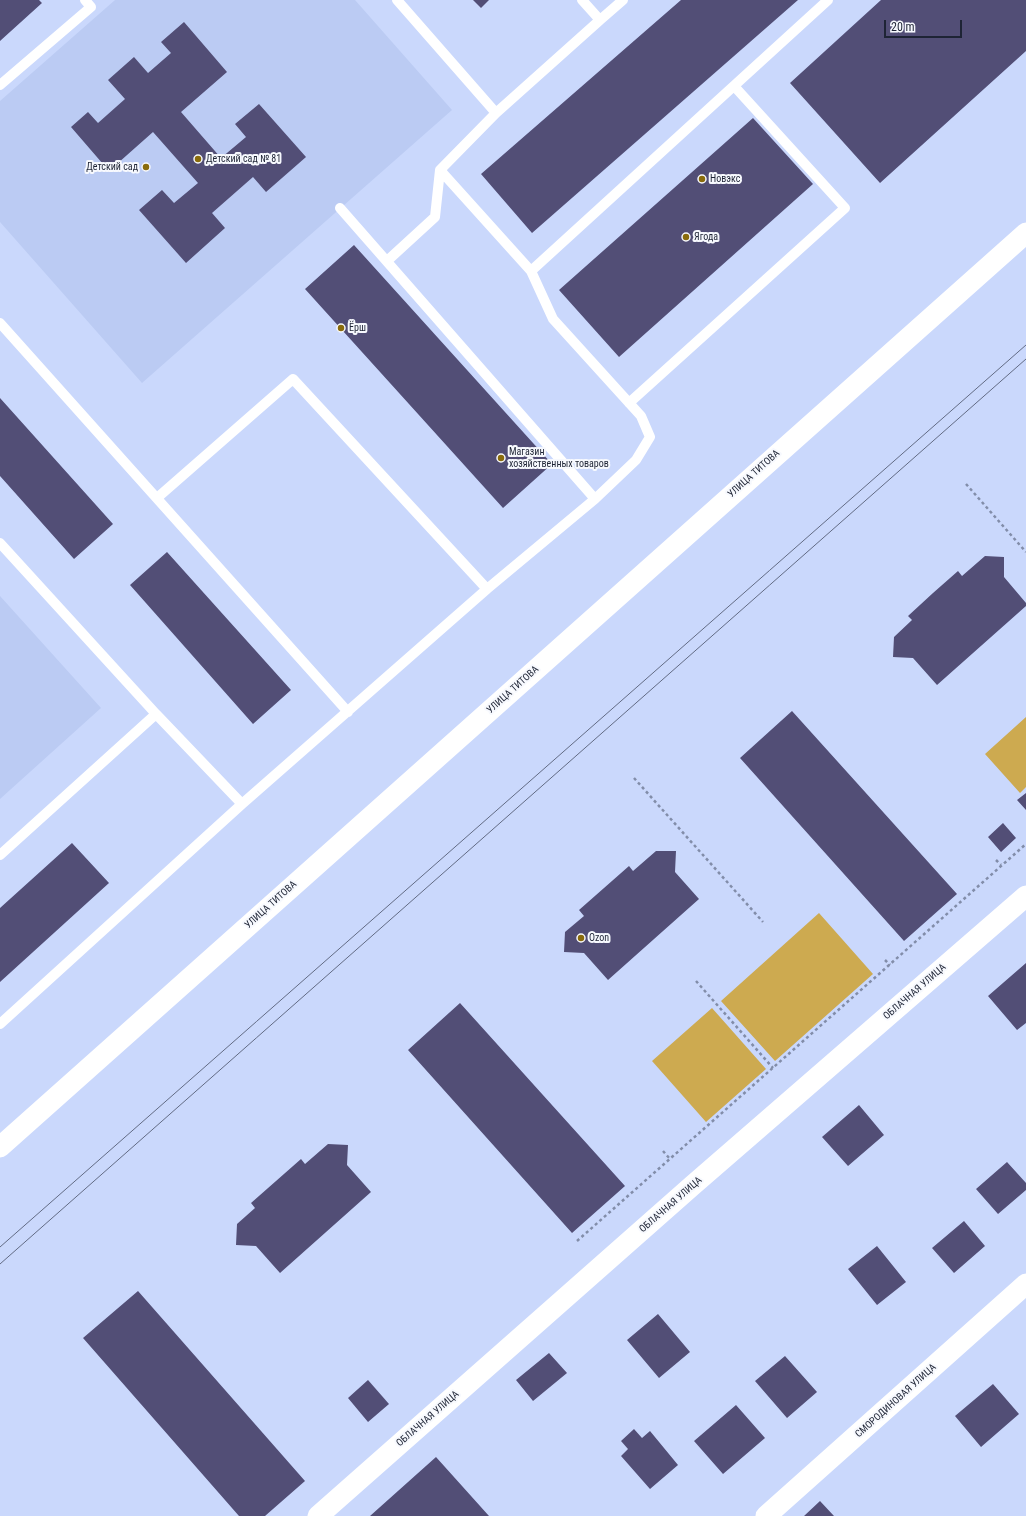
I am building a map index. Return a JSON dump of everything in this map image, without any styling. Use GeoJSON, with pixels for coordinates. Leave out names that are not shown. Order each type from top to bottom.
{"type":"FeatureCollection","features":[{"type":"Feature","properties":{"kind":"street","name":"УЛИЦА ТИТОВА"},"geometry":{"type":"LineString","coordinates":[[0,1147],[1026,233]]}},
{"type":"Feature","properties":{"kind":"street","name":"ОБЛАЧНАЯ УЛИЦА"},"geometry":{"type":"LineString","coordinates":[[318,1516],[693,1185],[1026,896]]}},
{"type":"Feature","properties":{"kind":"street","name":"СМОРОДИНОВАЯ УЛИЦА"},"geometry":{"type":"LineString","coordinates":[[766,1516],[1026,1284]]}},
{"type":"Feature","properties":{"kind":"lane"},"geometry":{"type":"LineString","coordinates":[[397,0],[496,113]]}},
{"type":"Feature","properties":{"kind":"lane"},"geometry":{"type":"LineString","coordinates":[[582,0],[600,20]]}},
{"type":"Feature","properties":{"kind":"lane"},"geometry":{"type":"LineString","coordinates":[[387,261],[436,217],[440,170],[496,113],[623,0]]}},
{"type":"Feature","properties":{"kind":"lane"},"geometry":{"type":"LineString","coordinates":[[531,271],[828,0]]}},
{"type":"Feature","properties":{"kind":"lane"},"geometry":{"type":"LineString","coordinates":[[0,85],[92,2]]}},
{"type":"Feature","properties":{"kind":"lane"},"geometry":{"type":"LineString","coordinates":[[629,403],[845,208],[734,86]]}},
{"type":"Feature","properties":{"kind":"lane"},"geometry":{"type":"LineString","coordinates":[[0,1024],[242,804],[487,589],[595,498],[636,460],[650,437],[641,416],[552,319],[531,271],[440,170]]}},
{"type":"Feature","properties":{"kind":"lane"},"geometry":{"type":"LineString","coordinates":[[340,208],[595,498]]}},
{"type":"Feature","properties":{"kind":"lane"},"geometry":{"type":"LineString","coordinates":[[0,323],[348,712]]}},
{"type":"Feature","properties":{"kind":"lane"},"geometry":{"type":"LineString","coordinates":[[157,498],[293,379],[487,589]]}},
{"type":"Feature","properties":{"kind":"lane"},"geometry":{"type":"LineString","coordinates":[[0,543],[156,714],[242,804]]}},
{"type":"Feature","properties":{"kind":"lane"},"geometry":{"type":"LineString","coordinates":[[0,855],[156,714]]}},
{"type":"Feature","properties":{"kind":"path"},"geometry":{"type":"LineString","coordinates":[[966,484],[1026,552]]}},
{"type":"Feature","properties":{"kind":"path"},"geometry":{"type":"LineString","coordinates":[[634,778],[763,922]]}},
{"type":"Feature","properties":{"kind":"path"},"geometry":{"type":"LineString","coordinates":[[577,1241],[1026,844]]}},
{"type":"Feature","properties":{"kind":"path"},"geometry":{"type":"LineString","coordinates":[[996,860],[1001,865]]}},
{"type":"Feature","properties":{"kind":"path"},"geometry":{"type":"LineString","coordinates":[[885,960],[890,965]]}},
{"type":"Feature","properties":{"kind":"path"},"geometry":{"type":"LineString","coordinates":[[696,981],[773,1068]]}},
{"type":"Feature","properties":{"kind":"path"},"geometry":{"type":"LineString","coordinates":[[663,1151],[670,1159]]}},
{"type":"Feature","properties":{"kind":"shaded area","name":"Детский сад № 81"},"geometry":{"type":"Polygon","coordinates":[[[115,0],[355,0],[452,110],[142,383],[0,222],[0,101],[115,0]]]}},
{"type":"Feature","properties":{"kind":"shaded area"},"geometry":{"type":"Polygon","coordinates":[[[0,596],[101,708],[0,799],[0,596]]]}},
{"type":"Feature","properties":{"kind":"shaded area"},"geometry":{"type":"Polygon","coordinates":[[[1026,717],[1026,787],[1020,793],[985,754],[1026,717]]]}},
{"type":"Feature","properties":{"kind":"shaded area"},"geometry":{"type":"Polygon","coordinates":[[[819,913],[873,974],[775,1061],[721,1001],[819,913]]]}},
{"type":"Feature","properties":{"kind":"shaded area"},"geometry":{"type":"Polygon","coordinates":[[[712,1008],[766,1069],[706,1122],[652,1061],[712,1008]]]}},
{"type":"Feature","properties":{"kind":"building"},"geometry":{"type":"Polygon","coordinates":[[[0,0],[39,0],[42,3],[0,41],[0,0]]]}},
{"type":"Feature","properties":{"kind":"building"},"geometry":{"type":"Polygon","coordinates":[[[473,0],[489,0],[481,8],[473,0]]]}},
{"type":"Feature","properties":{"kind":"building"},"geometry":{"type":"Polygon","coordinates":[[[681,0],[798,0],[532,233],[481,174],[681,0]]]}},
{"type":"Feature","properties":{"kind":"building"},"geometry":{"type":"Polygon","coordinates":[[[881,0],[1026,0],[1026,51],[880,183],[790,83],[881,0]]]}},
{"type":"Feature","properties":{"kind":"building","name":"Детский сад № 81"},"geometry":{"type":"Polygon","coordinates":[[[184,22],[227,72],[181,112],[221,158],[246,137],[235,124],[259,104],[306,157],[266,192],[253,177],[212,213],[225,228],[186,263],[139,210],[162,190],[174,203],[198,183],[153,132],[109,171],[71,127],[88,112],[98,123],[125,99],[108,80],[134,57],[148,73],[171,53],[161,42],[184,22]]]}},
{"type":"Feature","properties":{"kind":"building","name":"Ягода"},"geometry":{"type":"Polygon","coordinates":[[[753,118],[813,184],[619,357],[559,290],[753,118]]]}},
{"type":"Feature","properties":{"kind":"building"},"geometry":{"type":"Polygon","coordinates":[[[354,245],[552,464],[503,508],[305,289],[354,245]]]}},
{"type":"Feature","properties":{"kind":"building"},"geometry":{"type":"Polygon","coordinates":[[[0,398],[113,524],[74,559],[0,476],[0,398]]]}},
{"type":"Feature","properties":{"kind":"building"},"geometry":{"type":"Polygon","coordinates":[[[167,552],[291,690],[253,724],[130,585],[167,552]]]}},
{"type":"Feature","properties":{"kind":"building"},"geometry":{"type":"Polygon","coordinates":[[[985,556],[1004,557],[1004,577],[1026,603],[1026,606],[937,685],[913,658],[893,657],[894,637],[912,620],[908,616],[933,593],[958,571],[962,576],[985,556]]]}},
{"type":"Feature","properties":{"kind":"building"},"geometry":{"type":"Polygon","coordinates":[[[792,711],[957,894],[904,941],[740,758],[792,711]]]}},
{"type":"Feature","properties":{"kind":"building"},"geometry":{"type":"Polygon","coordinates":[[[1026,793],[1026,810],[1017,800],[1026,793]]]}},
{"type":"Feature","properties":{"kind":"building"},"geometry":{"type":"Polygon","coordinates":[[[1003,823],[1016,838],[1001,852],[988,837],[1003,823]]]}},
{"type":"Feature","properties":{"kind":"building"},"geometry":{"type":"Polygon","coordinates":[[[72,843],[109,883],[0,982],[0,908],[72,843]]]}},
{"type":"Feature","properties":{"kind":"building"},"geometry":{"type":"Polygon","coordinates":[[[656,851],[676,851],[675,872],[699,899],[608,980],[584,953],[564,952],[565,932],[584,916],[579,910],[629,866],[633,871],[656,851]]]}},
{"type":"Feature","properties":{"kind":"building"},"geometry":{"type":"Polygon","coordinates":[[[1026,963],[1026,1023],[1017,1030],[988,996],[1026,963]]]}},
{"type":"Feature","properties":{"kind":"building"},"geometry":{"type":"Polygon","coordinates":[[[460,1003],[625,1186],[572,1233],[408,1050],[460,1003]]]}},
{"type":"Feature","properties":{"kind":"building"},"geometry":{"type":"Polygon","coordinates":[[[859,1105],[884,1135],[848,1166],[822,1137],[859,1105]]]}},
{"type":"Feature","properties":{"kind":"building"},"geometry":{"type":"Polygon","coordinates":[[[328,1144],[348,1145],[347,1165],[371,1192],[280,1273],[256,1246],[236,1245],[237,1224],[255,1208],[251,1203],[301,1159],[305,1164],[328,1144]]]}},
{"type":"Feature","properties":{"kind":"building"},"geometry":{"type":"Polygon","coordinates":[[[1007,1162],[1026,1183],[1026,1190],[998,1214],[976,1189],[1007,1162]]]}},
{"type":"Feature","properties":{"kind":"building"},"geometry":{"type":"Polygon","coordinates":[[[964,1221],[985,1246],[954,1273],[932,1248],[964,1221]]]}},
{"type":"Feature","properties":{"kind":"building"},"geometry":{"type":"Polygon","coordinates":[[[877,1246],[906,1282],[877,1305],[848,1269],[877,1246]]]}},
{"type":"Feature","properties":{"kind":"building"},"geometry":{"type":"Polygon","coordinates":[[[138,1291],[305,1481],[265,1516],[239,1516],[83,1338],[138,1291]]]}},
{"type":"Feature","properties":{"kind":"building"},"geometry":{"type":"Polygon","coordinates":[[[658,1314],[690,1352],[659,1378],[627,1340],[658,1314]]]}},
{"type":"Feature","properties":{"kind":"building"},"geometry":{"type":"Polygon","coordinates":[[[549,1353],[567,1373],[533,1401],[516,1380],[549,1353]]]}},
{"type":"Feature","properties":{"kind":"building"},"geometry":{"type":"Polygon","coordinates":[[[785,1356],[817,1392],[787,1418],[755,1381],[785,1356]]]}},
{"type":"Feature","properties":{"kind":"building"},"geometry":{"type":"Polygon","coordinates":[[[368,1380],[389,1404],[368,1422],[348,1398],[368,1380]]]}},
{"type":"Feature","properties":{"kind":"building"},"geometry":{"type":"Polygon","coordinates":[[[993,1384],[1019,1414],[981,1447],[955,1416],[993,1384]]]}},
{"type":"Feature","properties":{"kind":"building"},"geometry":{"type":"Polygon","coordinates":[[[736,1405],[765,1438],[723,1474],[694,1441],[736,1405]]]}},
{"type":"Feature","properties":{"kind":"building"},"geometry":{"type":"Polygon","coordinates":[[[634,1429],[642,1438],[650,1431],[678,1465],[650,1489],[621,1456],[628,1449],[621,1441],[634,1429]]]}},
{"type":"Feature","properties":{"kind":"building"},"geometry":{"type":"Polygon","coordinates":[[[436,1457],[489,1516],[370,1516],[436,1457]]]}},
{"type":"Feature","properties":{"kind":"building"},"geometry":{"type":"Polygon","coordinates":[[[820,1501],[834,1516],[804,1516],[820,1501]]]}},
{"type":"Feature","properties":{"kind":"tram line"},"geometry":{"type":"LineString","coordinates":[[0,1247],[1026,345]]}},
{"type":"Feature","properties":{"kind":"tram line"},"geometry":{"type":"LineString","coordinates":[[0,1264],[1026,359]]}},
{"type":"Feature","properties":{"kind":"place","name":"Детский сад № 81"},"geometry":{"type":"Point","coordinates":[198,159]}},
{"type":"Feature","properties":{"kind":"place","name":"Детский сад"},"geometry":{"type":"Point","coordinates":[146,167]}},
{"type":"Feature","properties":{"kind":"place","name":"Новэкс"},"geometry":{"type":"Point","coordinates":[702,179]}},
{"type":"Feature","properties":{"kind":"place","name":"Ягода"},"geometry":{"type":"Point","coordinates":[686,237]}},
{"type":"Feature","properties":{"kind":"place","name":"Ёрш"},"geometry":{"type":"Point","coordinates":[341,328]}},
{"type":"Feature","properties":{"kind":"place","name":"Магазин хозяйственных товаров"},"geometry":{"type":"Point","coordinates":[501,458]}},
{"type":"Feature","properties":{"kind":"place","name":"Ozon"},"geometry":{"type":"Point","coordinates":[581,938]}}]}
